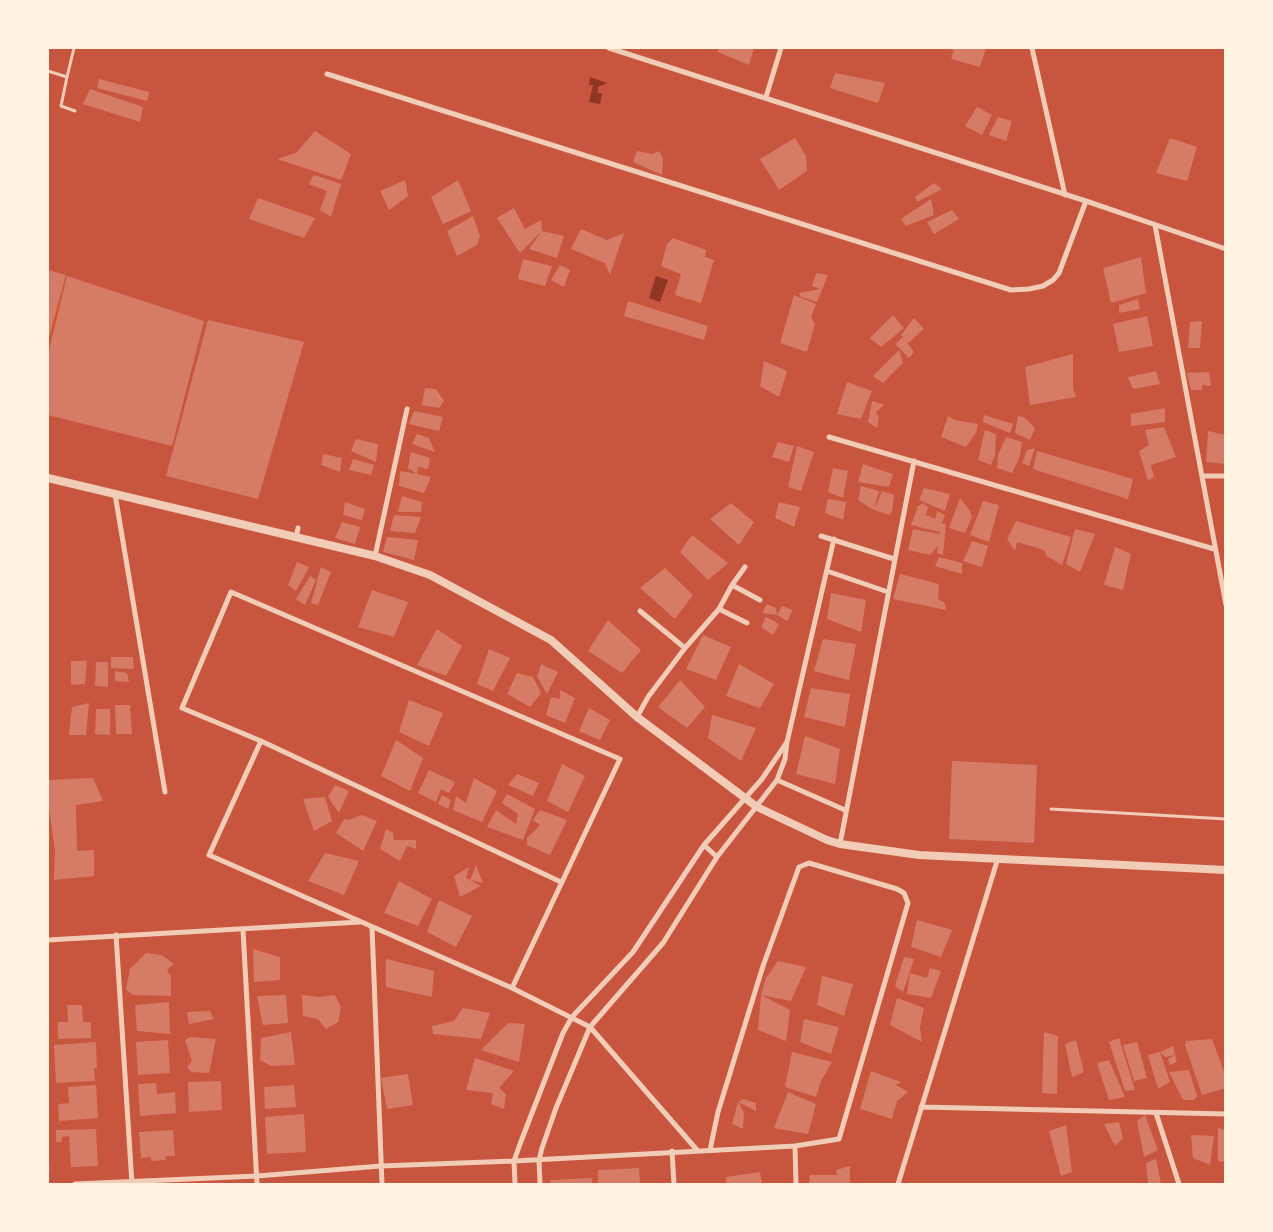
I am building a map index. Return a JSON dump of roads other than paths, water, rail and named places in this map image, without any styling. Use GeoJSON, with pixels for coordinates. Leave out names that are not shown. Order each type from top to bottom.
{"type":"FeatureCollection","features":[{"type":"Feature","properties":{"kind":"street"},"geometry":{"type":"LineString","coordinates":[[609,48],[1086,201],[1226,249]]}},
{"type":"Feature","properties":{"kind":"street"},"geometry":{"type":"LineString","coordinates":[[766,97],[781,48]]}},
{"type":"Feature","properties":{"kind":"street"},"geometry":{"type":"LineString","coordinates":[[1032,48],[1065,195]]}},
{"type":"Feature","properties":{"kind":"street"},"geometry":{"type":"LineString","coordinates":[[327,74],[1011,290],[1043,286],[1053,280],[1059,273],[1086,201]]}},
{"type":"Feature","properties":{"kind":"street"},"geometry":{"type":"LineString","coordinates":[[1155,225],[1214,550],[1226,605]]}},
{"type":"Feature","properties":{"kind":"street"},"geometry":{"type":"LineString","coordinates":[[375,556],[407,409]]}},
{"type":"Feature","properties":{"kind":"street"},"geometry":{"type":"LineString","coordinates":[[829,437],[1214,550]]}},
{"type":"Feature","properties":{"kind":"street"},"geometry":{"type":"LineString","coordinates":[[840,844],[845,810],[914,461]]}},
{"type":"Feature","properties":{"kind":"street"},"geometry":{"type":"LineString","coordinates":[[1202,476],[1226,476]]}},
{"type":"Feature","properties":{"kind":"street"},"geometry":{"type":"LineString","coordinates":[[48,478],[375,556],[430,575],[552,640],[637,717],[758,807],[840,844],[919,855],[1226,870]]}},
{"type":"Feature","properties":{"kind":"street"},"geometry":{"type":"LineString","coordinates":[[115,494],[165,792]]}},
{"type":"Feature","properties":{"kind":"street"},"geometry":{"type":"LineString","coordinates":[[296,538],[298,528]]}},
{"type":"Feature","properties":{"kind":"street"},"geometry":{"type":"LineString","coordinates":[[821,536],[894,559]]}},
{"type":"Feature","properties":{"kind":"street"},"geometry":{"type":"LineString","coordinates":[[540,1184],[539,1160],[556,1108],[590,1027],[663,944],[717,857],[758,807],[777,780],[785,759],[787,742],[834,539]]}},
{"type":"Feature","properties":{"kind":"street"},"geometry":{"type":"LineString","coordinates":[[637,717],[648,697],[685,648],[719,609],[732,585],[745,567]]}},
{"type":"Feature","properties":{"kind":"street"},"geometry":{"type":"LineString","coordinates":[[827,571],[888,592]]}},
{"type":"Feature","properties":{"kind":"street"},"geometry":{"type":"LineString","coordinates":[[732,585],[760,600]]}},
{"type":"Feature","properties":{"kind":"street"},"geometry":{"type":"LineString","coordinates":[[512,988],[620,759],[231,592],[182,708],[261,741],[561,882]]}},
{"type":"Feature","properties":{"kind":"street"},"geometry":{"type":"LineString","coordinates":[[719,609],[747,623]]}},
{"type":"Feature","properties":{"kind":"street"},"geometry":{"type":"LineString","coordinates":[[640,611],[685,648]]}},
{"type":"Feature","properties":{"kind":"street"},"geometry":{"type":"LineString","coordinates":[[261,741],[209,854],[512,988],[590,1027],[697,1150]]}},
{"type":"Feature","properties":{"kind":"street"},"geometry":{"type":"LineString","coordinates":[[515,1184],[514,1161],[572,1017],[632,952],[704,845],[744,797],[762,779],[787,742]]}},
{"type":"Feature","properties":{"kind":"street"},"geometry":{"type":"LineString","coordinates":[[777,780],[845,810]]}},
{"type":"Feature","properties":{"kind":"street"},"geometry":{"type":"LineString","coordinates":[[704,845],[717,857]]}},
{"type":"Feature","properties":{"kind":"street"},"geometry":{"type":"LineString","coordinates":[[898,1184],[998,858]]}},
{"type":"Feature","properties":{"kind":"street"},"geometry":{"type":"LineString","coordinates":[[75,1184],[132,1183],[257,1176],[381,1166],[539,1160],[672,1151],[710,1150],[795,1146],[839,1139],[908,903],[904,893],[897,889],[809,863],[804,863],[795,874],[763,966],[718,1112],[710,1150]]}},
{"type":"Feature","properties":{"kind":"street"},"geometry":{"type":"LineString","coordinates":[[48,940],[361,922]]}},
{"type":"Feature","properties":{"kind":"street"},"geometry":{"type":"LineString","coordinates":[[372,927],[382,1184]]}},
{"type":"Feature","properties":{"kind":"street"},"geometry":{"type":"LineString","coordinates":[[243,930],[257,1184]]}},
{"type":"Feature","properties":{"kind":"street"},"geometry":{"type":"LineString","coordinates":[[116,935],[132,1183]]}},
{"type":"Feature","properties":{"kind":"street"},"geometry":{"type":"LineString","coordinates":[[921,1107],[1226,1114]]}},
{"type":"Feature","properties":{"kind":"street"},"geometry":{"type":"LineString","coordinates":[[1156,1113],[1179,1184]]}},
{"type":"Feature","properties":{"kind":"street"},"geometry":{"type":"LineString","coordinates":[[795,1146],[796,1184]]}},
{"type":"Feature","properties":{"kind":"street"},"geometry":{"type":"LineString","coordinates":[[672,1151],[674,1184]]}},
{"type":"Feature","properties":{"kind":"lane"},"geometry":{"type":"LineString","coordinates":[[74,48],[61,106],[75,110]]}},
{"type":"Feature","properties":{"kind":"lane"},"geometry":{"type":"LineString","coordinates":[[48,71],[67,77]]}},
{"type":"Feature","properties":{"kind":"lane"},"geometry":{"type":"LineString","coordinates":[[1051,809],[1226,819]]}}]}
